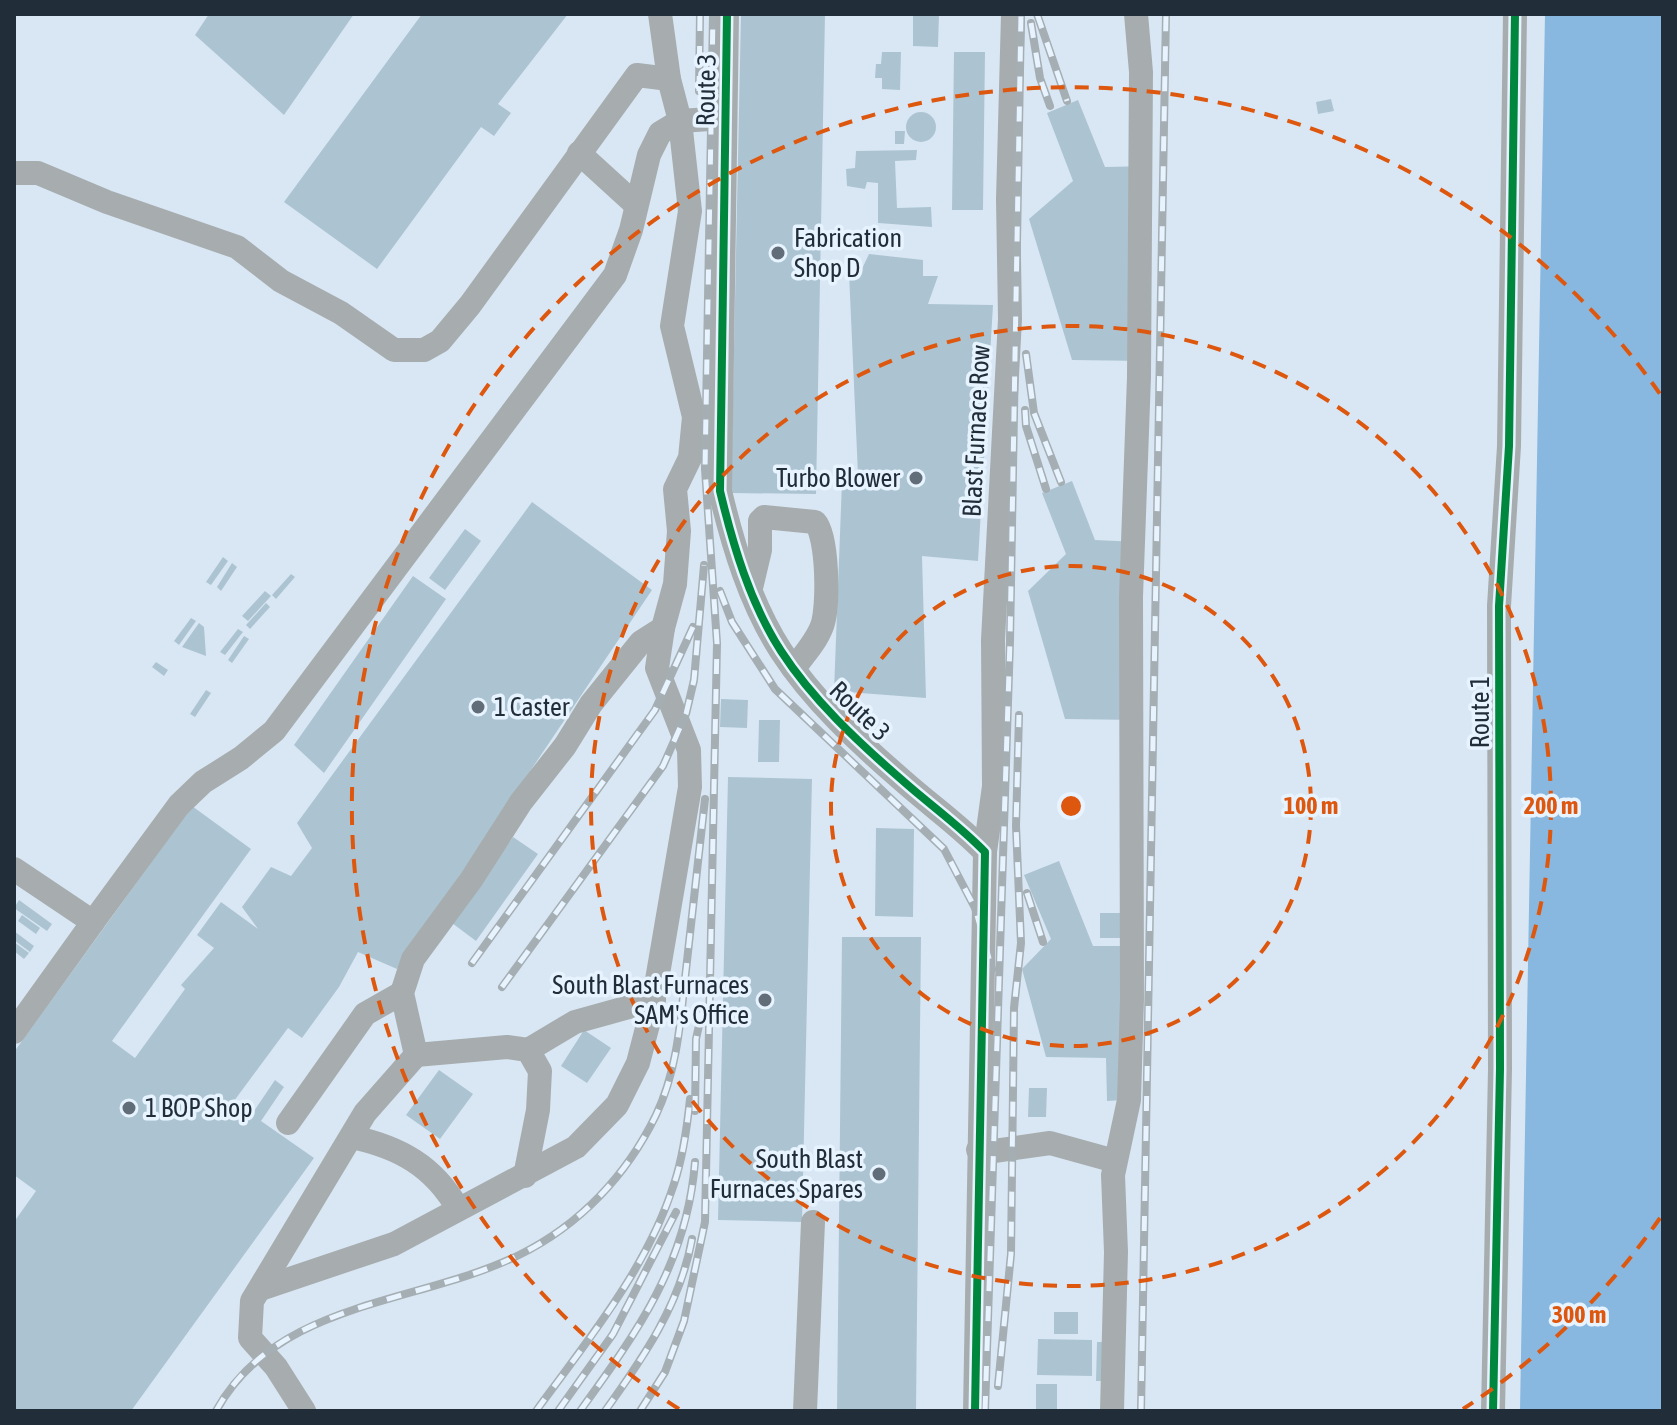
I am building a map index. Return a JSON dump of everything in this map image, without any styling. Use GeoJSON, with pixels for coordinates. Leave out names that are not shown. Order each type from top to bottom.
{"type":"FeatureCollection","features":[{"type":"Feature","properties":{"kind":"street"},"geometry":{"type":"LineString","coordinates":[[260,1289],[394,1244],[576,1147],[617,1105],[638,1063],[654,1000],[690,787],[689,750],[657,668],[663,628],[675,584],[679,531],[675,489],[690,458],[694,417],[672,326],[690,211],[680,121],[669,79],[660,14]]}},
{"type":"Feature","properties":{"kind":"street","name":"Route 3"},"geometry":{"type":"LineString","coordinates":[[727,14],[720,491],[734,549],[780,649],[813,694],[902,781],[956,822],[985,852]]}},
{"type":"Feature","properties":{"kind":"street","name":"Blast Furnace Row"},"geometry":{"type":"LineString","coordinates":[[985,852],[994,786],[993,640],[1010,319],[1008,199],[1013,14]]}},
{"type":"Feature","properties":{"kind":"street"},"geometry":{"type":"LineString","coordinates":[[1112,1411],[1115,1161],[1129,1100],[1132,999],[1131,612],[1139,377],[1141,72],[1136,14]]}},
{"type":"Feature","properties":{"kind":"street","name":"Route 1"},"geometry":{"type":"LineString","coordinates":[[1493,1411],[1500,1069],[1499,606],[1509,446],[1515,14]]}},
{"type":"Feature","properties":{"kind":"street"},"geometry":{"type":"LineString","coordinates":[[14,173],[38,173],[107,202],[237,247],[281,281],[341,313],[394,350],[424,350],[440,341],[470,305],[637,75],[669,79]]}},
{"type":"Feature","properties":{"kind":"street"},"geometry":{"type":"LineString","coordinates":[[14,1032],[179,805],[203,782],[241,758],[284,718],[615,275],[649,155],[660,133],[680,121],[725,118]]}},
{"type":"Feature","properties":{"kind":"street"},"geometry":{"type":"LineString","coordinates":[[579,153],[617,183],[636,205]]}},
{"type":"Feature","properties":{"kind":"street"},"geometry":{"type":"LineString","coordinates":[[751,588],[760,550],[760,521],[764,517],[815,522],[823,538],[826,613],[816,638],[794,668]]}},
{"type":"Feature","properties":{"kind":"street"},"geometry":{"type":"LineString","coordinates":[[416,1055],[402,993],[413,959],[591,704],[641,642],[663,628]]}},
{"type":"Feature","properties":{"kind":"street"},"geometry":{"type":"LineString","coordinates":[[975,1411],[985,852]]}},
{"type":"Feature","properties":{"kind":"street"},"geometry":{"type":"LineString","coordinates":[[17,875],[93,922]]}},
{"type":"Feature","properties":{"kind":"street"},"geometry":{"type":"LineString","coordinates":[[288,1123],[365,1014],[402,993]]}},
{"type":"Feature","properties":{"kind":"street"},"geometry":{"type":"LineString","coordinates":[[304,1411],[276,1367],[250,1338],[252,1301],[365,1113],[416,1055],[507,1047],[528,1050],[575,1022],[654,1000]]}},
{"type":"Feature","properties":{"kind":"street"},"geometry":{"type":"LineString","coordinates":[[525,1176],[538,1110],[540,1071],[528,1050]]}},
{"type":"Feature","properties":{"kind":"street"},"geometry":{"type":"LineString","coordinates":[[352,1137],[400,1150],[419,1162],[445,1187],[458,1209]]}},
{"type":"Feature","properties":{"kind":"street"},"geometry":{"type":"LineString","coordinates":[[978,1150],[1050,1143],[1115,1161]]}},
{"type":"Feature","properties":{"kind":"street"},"geometry":{"type":"LineString","coordinates":[[805,1411],[813,1222]]}},
{"type":"Feature","properties":{"kind":"water"},"geometry":{"type":"Polygon","coordinates":[[[1545,14],[1663,14],[1663,1411],[1520,1411],[1545,14]]]}},
{"type":"Feature","properties":{"kind":"building"},"geometry":{"type":"Polygon","coordinates":[[[209,14],[354,14],[284,115],[195,35],[209,14]]]}},
{"type":"Feature","properties":{"kind":"building"},"geometry":{"type":"Polygon","coordinates":[[[422,14],[568,14],[498,104],[511,113],[494,136],[481,127],[377,269],[284,202],[422,14]]]}},
{"type":"Feature","properties":{"kind":"building","name":"Fabrication Shop D"},"geometry":{"type":"Polygon","coordinates":[[[741,14],[825,14],[816,494],[731,493],[741,14]]]}},
{"type":"Feature","properties":{"kind":"building"},"geometry":{"type":"Polygon","coordinates":[[[913,14],[939,14],[938,47],[913,46],[913,14]]]}},
{"type":"Feature","properties":{"kind":"building"},"geometry":{"type":"Polygon","coordinates":[[[882,52],[901,52],[900,90],[882,89],[882,78],[875,78],[876,64],[881,64],[882,52]]]}},
{"type":"Feature","properties":{"kind":"building"},"geometry":{"type":"Polygon","coordinates":[[[954,52],[985,52],[983,210],[952,210],[954,52]]]}},
{"type":"Feature","properties":{"kind":"building"},"geometry":{"type":"Polygon","coordinates":[[[1331,99],[1334,111],[1318,114],[1316,102],[1331,99]]]}},
{"type":"Feature","properties":{"kind":"building"},"geometry":{"type":"Polygon","coordinates":[[[1078,100],[1105,167],[1150,166],[1145,361],[1072,360],[1029,219],[1073,181],[1047,113],[1078,100]]]}},
{"type":"Feature","properties":{"kind":"building"},"geometry":{"type":"Polygon","coordinates":[[[921,112],[927,113],[935,121],[935,133],[927,141],[921,142],[915,141],[907,133],[906,127],[907,121],[915,113],[921,112]]]}},
{"type":"Feature","properties":{"kind":"building"},"geometry":{"type":"Polygon","coordinates":[[[895,131],[905,131],[904,144],[895,144],[895,131]]]}},
{"type":"Feature","properties":{"kind":"building"},"geometry":{"type":"Polygon","coordinates":[[[917,150],[916,160],[895,161],[897,208],[931,207],[932,227],[878,223],[878,183],[867,182],[865,189],[847,186],[846,169],[855,168],[856,151],[917,150]]]}},
{"type":"Feature","properties":{"kind":"building","name":"Turbo Blower"},"geometry":{"type":"Polygon","coordinates":[[[869,254],[923,260],[923,276],[938,276],[928,304],[993,305],[978,561],[922,556],[926,698],[834,691],[842,481],[858,475],[849,273],[860,273],[869,254]]]}},
{"type":"Feature","properties":{"kind":"building"},"geometry":{"type":"Polygon","coordinates":[[[1072,481],[1095,540],[1139,542],[1138,720],[1065,719],[1028,591],[1066,554],[1042,493],[1072,481]]]}},
{"type":"Feature","properties":{"kind":"building"},"geometry":{"type":"Polygon","coordinates":[[[532,502],[652,590],[397,969],[358,952],[339,987],[302,1038],[288,1028],[234,1101],[252,1114],[275,1080],[284,1087],[261,1121],[314,1158],[131,1411],[14,1411],[14,1222],[36,1191],[14,1175],[14,1052],[192,806],[251,849],[112,1041],[135,1058],[185,989],[181,985],[214,948],[197,935],[221,902],[258,929],[242,907],[271,867],[291,876],[312,848],[297,823],[532,502]]]}},
{"type":"Feature","properties":{"kind":"building"},"geometry":{"type":"Polygon","coordinates":[[[465,529],[481,541],[445,590],[429,578],[465,529]]]}},
{"type":"Feature","properties":{"kind":"building"},"geometry":{"type":"Polygon","coordinates":[[[223,557],[228,561],[211,585],[206,582],[223,557]]]}},
{"type":"Feature","properties":{"kind":"building"},"geometry":{"type":"Polygon","coordinates":[[[232,563],[237,567],[221,591],[217,587],[232,563]]]}},
{"type":"Feature","properties":{"kind":"building"},"geometry":{"type":"Polygon","coordinates":[[[291,574],[295,577],[276,599],[272,595],[291,574]]]}},
{"type":"Feature","properties":{"kind":"building"},"geometry":{"type":"Polygon","coordinates":[[[413,576],[446,599],[324,773],[294,745],[413,576]]]}},
{"type":"Feature","properties":{"kind":"building"},"geometry":{"type":"Polygon","coordinates":[[[265,591],[271,596],[248,621],[242,616],[265,591]]]}},
{"type":"Feature","properties":{"kind":"building"},"geometry":{"type":"Polygon","coordinates":[[[266,603],[270,607],[250,629],[246,625],[266,603]]]}},
{"type":"Feature","properties":{"kind":"building"},"geometry":{"type":"Polygon","coordinates":[[[191,618],[196,621],[179,645],[174,641],[191,618]]]}},
{"type":"Feature","properties":{"kind":"building"},"geometry":{"type":"Polygon","coordinates":[[[199,623],[204,627],[206,656],[182,647],[199,623]]]}},
{"type":"Feature","properties":{"kind":"building"},"geometry":{"type":"Polygon","coordinates":[[[238,629],[243,632],[225,655],[220,652],[238,629]]]}},
{"type":"Feature","properties":{"kind":"building"},"geometry":{"type":"Polygon","coordinates":[[[244,636],[249,639],[232,663],[228,660],[244,636]]]}},
{"type":"Feature","properties":{"kind":"building"},"geometry":{"type":"Polygon","coordinates":[[[156,662],[168,670],[164,676],[152,667],[156,662]]]}},
{"type":"Feature","properties":{"kind":"building"},"geometry":{"type":"Polygon","coordinates":[[[206,690],[211,693],[195,717],[190,714],[206,690]]]}},
{"type":"Feature","properties":{"kind":"building"},"geometry":{"type":"Polygon","coordinates":[[[721,699],[748,700],[747,728],[720,727],[721,699]]]}},
{"type":"Feature","properties":{"kind":"building"},"geometry":{"type":"Polygon","coordinates":[[[759,720],[780,720],[779,762],[758,762],[759,720]]]}},
{"type":"Feature","properties":{"kind":"building","name":"South Blast Furnaces SAM's Office"},"geometry":{"type":"Polygon","coordinates":[[[728,777],[812,779],[802,1222],[718,1220],[728,777]]]}},
{"type":"Feature","properties":{"kind":"building"},"geometry":{"type":"Polygon","coordinates":[[[876,828],[914,829],[913,917],[875,916],[876,828]]]}},
{"type":"Feature","properties":{"kind":"building"},"geometry":{"type":"Polygon","coordinates":[[[513,837],[538,854],[476,941],[452,923],[513,837]]]}},
{"type":"Feature","properties":{"kind":"building"},"geometry":{"type":"Polygon","coordinates":[[[1059,861],[1093,946],[1132,946],[1123,1100],[1107,1101],[1106,1058],[1046,1057],[1022,969],[1051,939],[1024,875],[1059,861]]]}},
{"type":"Feature","properties":{"kind":"building"},"geometry":{"type":"Polygon","coordinates":[[[19,900],[52,924],[47,931],[14,908],[19,900]]]}},
{"type":"Feature","properties":{"kind":"building"},"geometry":{"type":"Polygon","coordinates":[[[1100,913],[1125,913],[1125,938],[1100,938],[1100,913]]]}},
{"type":"Feature","properties":{"kind":"building"},"geometry":{"type":"Polygon","coordinates":[[[22,915],[40,928],[36,934],[18,921],[22,915]]]}},
{"type":"Feature","properties":{"kind":"building"},"geometry":{"type":"Polygon","coordinates":[[[14,931],[34,946],[30,952],[14,940],[14,931]]]}},
{"type":"Feature","properties":{"kind":"building","name":"South Blast Furnaces Spares"},"geometry":{"type":"Polygon","coordinates":[[[842,937],[921,937],[916,1411],[837,1411],[842,937]]]}},
{"type":"Feature","properties":{"kind":"building"},"geometry":{"type":"Polygon","coordinates":[[[14,942],[29,953],[24,959],[14,951],[14,942]]]}},
{"type":"Feature","properties":{"kind":"building"},"geometry":{"type":"Polygon","coordinates":[[[584,1030],[611,1048],[587,1083],[561,1066],[584,1030]]]}},
{"type":"Feature","properties":{"kind":"building"},"geometry":{"type":"Polygon","coordinates":[[[439,1070],[473,1094],[440,1139],[406,1115],[439,1070]]]}},
{"type":"Feature","properties":{"kind":"building"},"geometry":{"type":"Polygon","coordinates":[[[1029,1088],[1047,1088],[1046,1117],[1028,1117],[1029,1088]]]}},
{"type":"Feature","properties":{"kind":"building"},"geometry":{"type":"Polygon","coordinates":[[[1054,1312],[1078,1312],[1078,1334],[1054,1334],[1054,1312]]]}},
{"type":"Feature","properties":{"kind":"building"},"geometry":{"type":"Polygon","coordinates":[[[1038,1339],[1092,1340],[1092,1376],[1037,1375],[1038,1339]]]}},
{"type":"Feature","properties":{"kind":"building"},"geometry":{"type":"Polygon","coordinates":[[[1097,1342],[1106,1342],[1105,1381],[1096,1381],[1097,1342]]]}},
{"type":"Feature","properties":{"kind":"building"},"geometry":{"type":"Polygon","coordinates":[[[1036,1384],[1057,1384],[1057,1411],[1036,1411],[1036,1384]]]}},
{"type":"Feature","properties":{"kind":"railway"},"geometry":{"type":"LineString","coordinates":[[699,91],[700,14]]}},
{"type":"Feature","properties":{"kind":"railway"},"geometry":{"type":"LineString","coordinates":[[640,1411],[665,1372],[684,1321],[705,1222],[717,643],[705,469],[713,14]]}},
{"type":"Feature","properties":{"kind":"railway"},"geometry":{"type":"LineString","coordinates":[[985,1411],[1010,641],[1021,14]]}},
{"type":"Feature","properties":{"kind":"railway"},"geometry":{"type":"LineString","coordinates":[[1037,14],[1067,101]]}},
{"type":"Feature","properties":{"kind":"railway"},"geometry":{"type":"LineString","coordinates":[[1141,1411],[1166,14]]}},
{"type":"Feature","properties":{"kind":"railway"},"geometry":{"type":"LineString","coordinates":[[1031,23],[1040,78],[1050,106]]}},
{"type":"Feature","properties":{"kind":"railway"},"geometry":{"type":"LineString","coordinates":[[1026,354],[1034,413],[1061,482]]}},
{"type":"Feature","properties":{"kind":"railway"},"geometry":{"type":"LineString","coordinates":[[1025,410],[1026,426],[1046,489]]}},
{"type":"Feature","properties":{"kind":"railway"},"geometry":{"type":"LineString","coordinates":[[502,987],[663,766],[686,714],[694,680],[704,565]]}},
{"type":"Feature","properties":{"kind":"railway"},"geometry":{"type":"LineString","coordinates":[[720,591],[732,622],[775,689],[944,849],[975,908],[992,969]]}},
{"type":"Feature","properties":{"kind":"railway"},"geometry":{"type":"LineString","coordinates":[[472,963],[655,710],[693,627]]}},
{"type":"Feature","properties":{"kind":"railway"},"geometry":{"type":"LineString","coordinates":[[998,1386],[1011,1254],[1014,1008],[1021,943],[1016,826],[1019,715]]}},
{"type":"Feature","properties":{"kind":"railway"},"geometry":{"type":"LineString","coordinates":[[216,1411],[242,1374],[275,1347],[312,1326],[352,1310],[479,1272],[519,1255],[562,1229],[616,1178],[656,1115],[670,1078],[681,1019],[705,799]]}},
{"type":"Feature","properties":{"kind":"railway"},"geometry":{"type":"LineString","coordinates":[[1027,893],[1043,942]]}},
{"type":"Feature","properties":{"kind":"railway"},"geometry":{"type":"LineString","coordinates":[[695,1111],[696,1039],[702,1012]]}},
{"type":"Feature","properties":{"kind":"railway"},"geometry":{"type":"LineString","coordinates":[[536,1411],[614,1303],[648,1245],[677,1174],[690,1099]]}},
{"type":"Feature","properties":{"kind":"railway"},"geometry":{"type":"LineString","coordinates":[[580,1411],[640,1324],[670,1264],[682,1232],[695,1162]]}},
{"type":"Feature","properties":{"kind":"railway"},"geometry":{"type":"LineString","coordinates":[[558,1411],[613,1334],[676,1212]]}},
{"type":"Feature","properties":{"kind":"railway"},"geometry":{"type":"LineString","coordinates":[[605,1411],[658,1330],[679,1286],[692,1239]]}},
{"type":"Feature","properties":{"kind":"cycle path"},"geometry":{"type":"LineString","coordinates":[[727,14],[720,491],[737,553],[770,633],[807,686],[869,751],[985,852],[975,1411]]}},
{"type":"Feature","properties":{"kind":"cycle path"},"geometry":{"type":"LineString","coordinates":[[1493,1411],[1500,1069],[1499,606],[1509,446],[1515,14]]}},
{"type":"Feature","properties":{"kind":"place","name":"Fabrication Shop D"},"geometry":{"type":"Point","coordinates":[778,253]}},
{"type":"Feature","properties":{"kind":"place","name":"Turbo Blower"},"geometry":{"type":"Point","coordinates":[916,478]}},
{"type":"Feature","properties":{"kind":"place","name":"1 Caster"},"geometry":{"type":"Point","coordinates":[478,707]}},
{"type":"Feature","properties":{"kind":"place","name":"South Blast Furnaces SAM's Office"},"geometry":{"type":"Point","coordinates":[765,1000]}},
{"type":"Feature","properties":{"kind":"place","name":"1 BOP Shop"},"geometry":{"type":"Point","coordinates":[129,1108]}},
{"type":"Feature","properties":{"kind":"place","name":"South Blast Furnaces Spares"},"geometry":{"type":"Point","coordinates":[879,1174]}}]}
